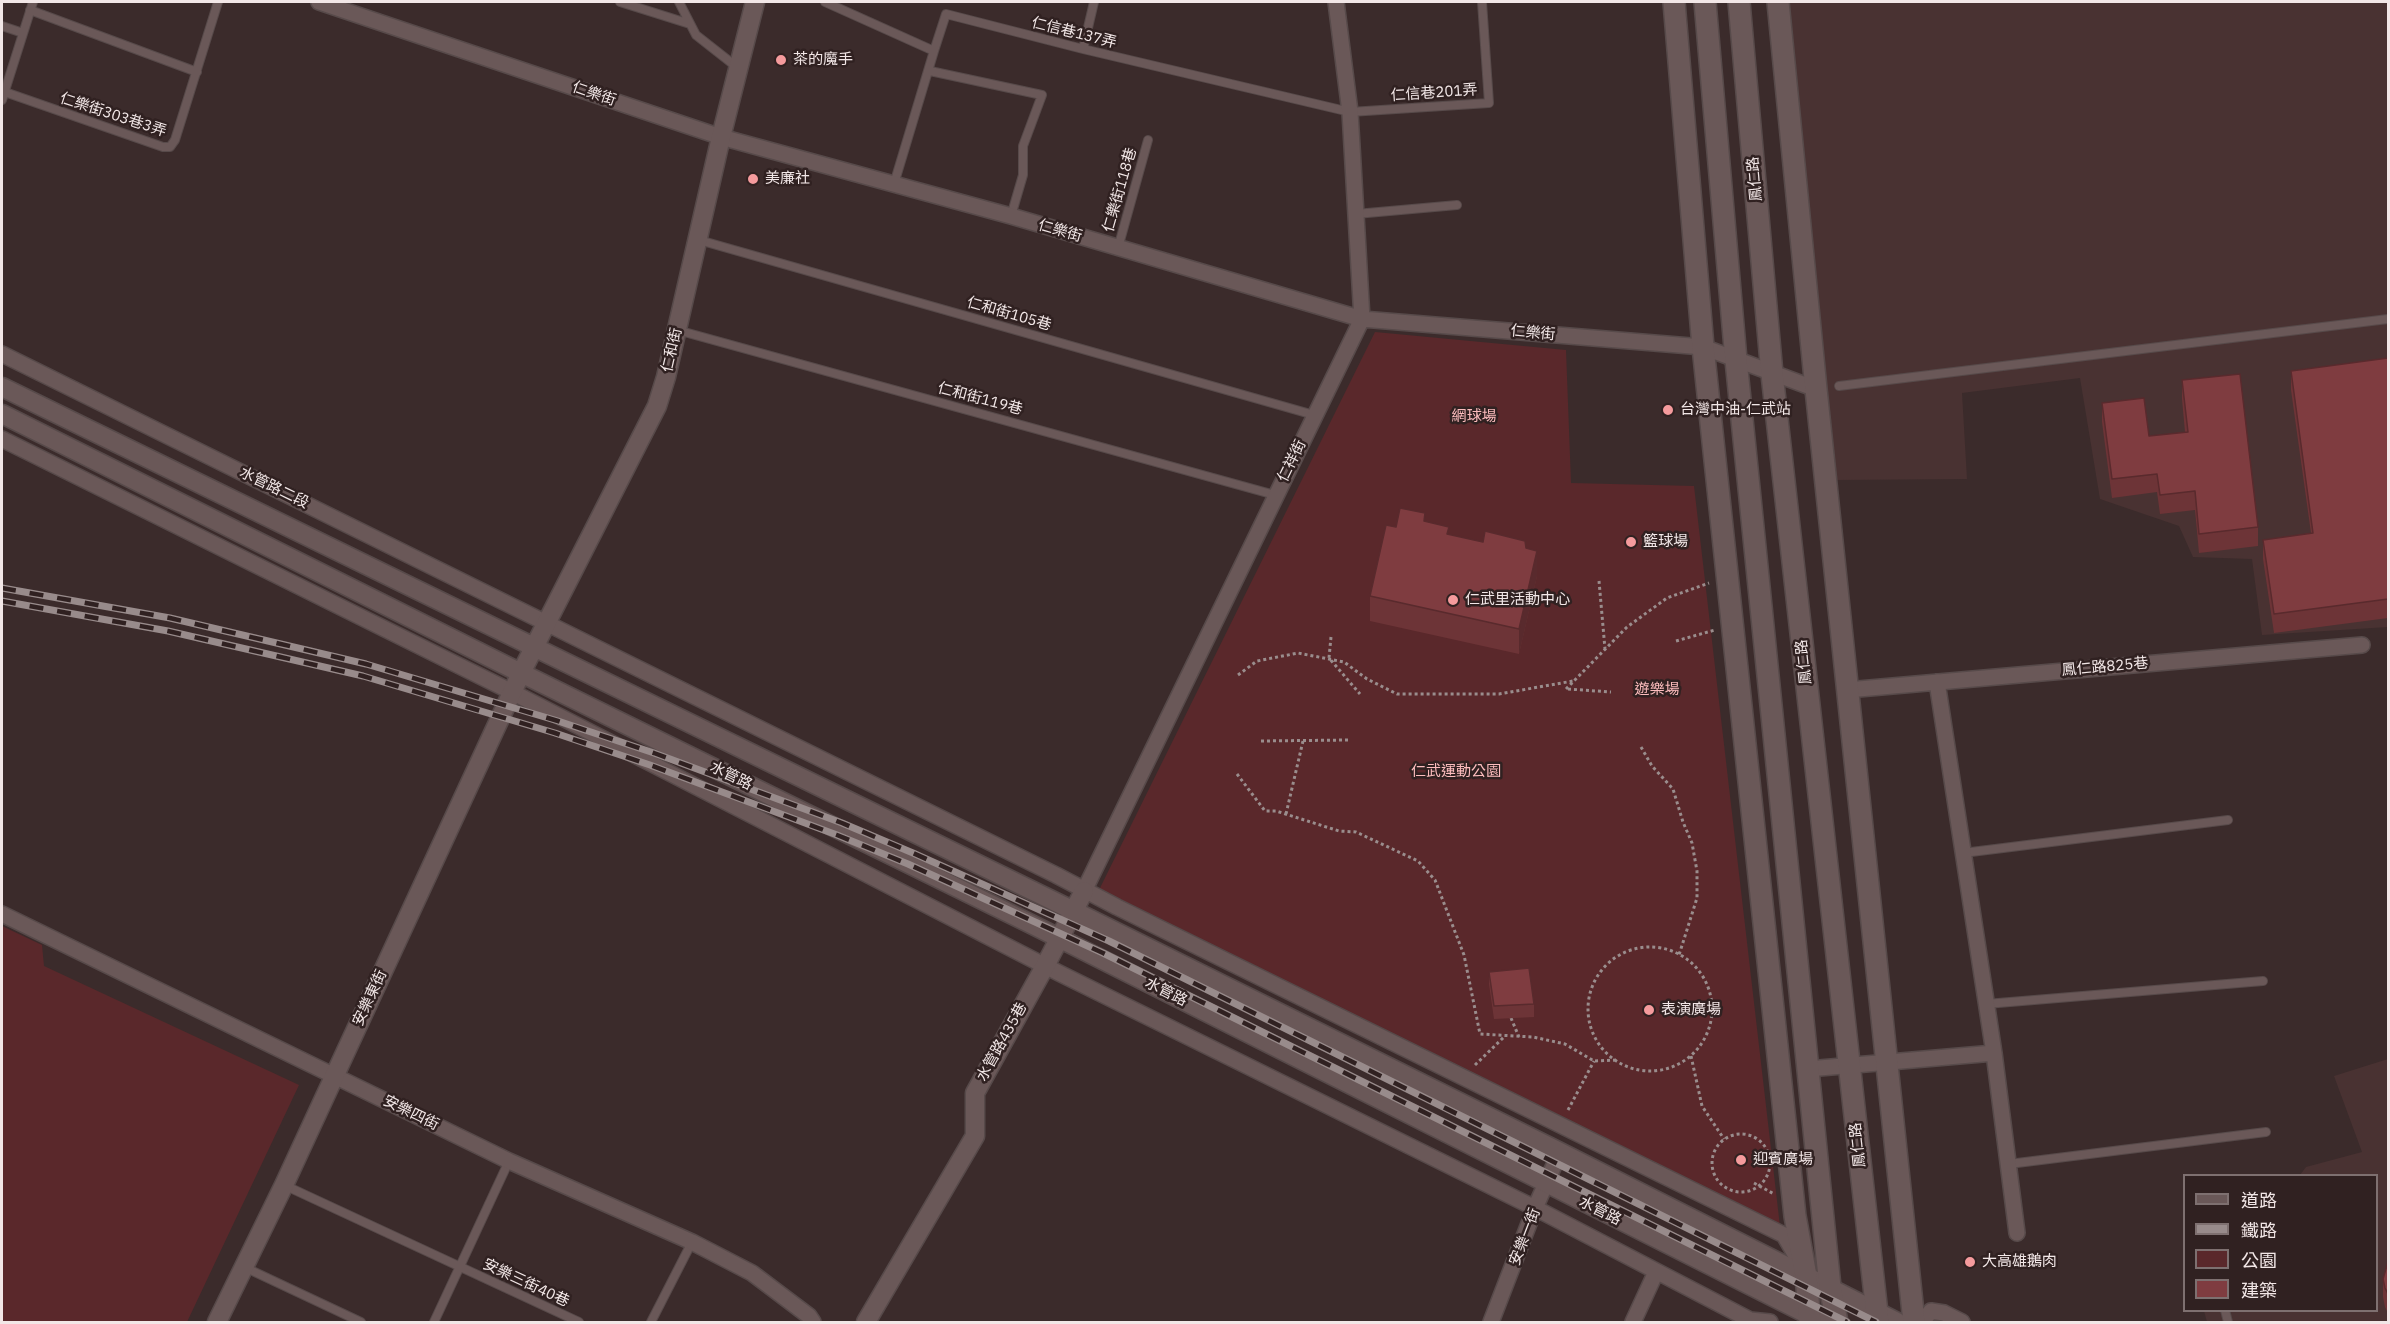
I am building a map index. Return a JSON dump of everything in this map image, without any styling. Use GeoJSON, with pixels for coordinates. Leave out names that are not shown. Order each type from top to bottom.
{"type":"FeatureCollection","features":[{"type":"Feature","properties":{"kind":"main road"},"geometry":{"type":"LineString","coordinates":[[1674,2],[1703,347],[1795,1216],[1806,1276],[1810,1320]]}},
{"type":"Feature","properties":{"kind":"main road"},"geometry":{"type":"LineString","coordinates":[[1705,2],[1736,360],[1830,1287],[1837,1323]]}},
{"type":"Feature","properties":{"kind":"main road","name":"鳳仁路"},"geometry":{"type":"LineString","coordinates":[[1738,2],[1772,374],[1877,1317]]}},
{"type":"Feature","properties":{"kind":"main road"},"geometry":{"type":"LineString","coordinates":[[1778,2],[1816,389],[1914,1323]]}},
{"type":"Feature","properties":{"kind":"street","name":"仁樂街"},"geometry":{"type":"LineString","coordinates":[[319,2],[721,137],[1011,216],[1362,319],[1703,347],[1816,389]]}},
{"type":"Feature","properties":{"kind":"street","name":"仁和街"},"geometry":{"type":"LineString","coordinates":[[521,673],[657,406],[755,2]]}},
{"type":"Feature","properties":{"kind":"street","name":"仁祥街"},"geometry":{"type":"LineString","coordinates":[[1084,891],[1362,319],[1350,112],[1336,2]]}},
{"type":"Feature","properties":{"kind":"street","name":"水管路二段"},"geometry":{"type":"LineString","coordinates":[[2,354],[547,622]]}},
{"type":"Feature","properties":{"kind":"street","name":"水管路二段"},"geometry":{"type":"LineString","coordinates":[[2,387],[533,648]]}},
{"type":"Feature","properties":{"kind":"street"},"geometry":{"type":"LineString","coordinates":[[2,414],[521,673]]}},
{"type":"Feature","properties":{"kind":"street"},"geometry":{"type":"LineString","coordinates":[[2,439],[512,692]]}},
{"type":"Feature","properties":{"kind":"street"},"geometry":{"type":"LineString","coordinates":[[547,622],[1046,869],[1084,891],[1784,1235],[1806,1276]]}},
{"type":"Feature","properties":{"kind":"street","name":"鳳仁路825巷"},"geometry":{"type":"LineString","coordinates":[[1847,690],[2362,645]]}},
{"type":"Feature","properties":{"kind":"street","name":"水管路"},"geometry":{"type":"LineString","coordinates":[[533,648],[1074,911],[1830,1287],[1877,1317],[1897,1323]]}},
{"type":"Feature","properties":{"kind":"street","name":"水管路"},"geometry":{"type":"LineString","coordinates":[[521,673],[1060,938],[1810,1320]]}},
{"type":"Feature","properties":{"kind":"street","name":"安樂東街"},"geometry":{"type":"LineString","coordinates":[[217,1323],[284,1185],[521,673]]}},
{"type":"Feature","properties":{"kind":"street"},"geometry":{"type":"LineString","coordinates":[[1937,682],[1994,1053],[2018,1233]]}},
{"type":"Feature","properties":{"kind":"street","name":"水管路"},"geometry":{"type":"LineString","coordinates":[[512,692],[1045,966],[1535,1208],[1750,1320],[1770,1323]]}},
{"type":"Feature","properties":{"kind":"street","name":"水管路435巷"},"geometry":{"type":"LineString","coordinates":[[866,1323],[975,1136],[975,1093],[1084,891]]}},
{"type":"Feature","properties":{"kind":"street","name":"安樂四街"},"geometry":{"type":"LineString","coordinates":[[2,914],[509,1161],[692,1242],[752,1273],[809,1316],[813,1323]]}},
{"type":"Feature","properties":{"kind":"street"},"geometry":{"type":"LineString","coordinates":[[1808,1069],[1994,1053]]}},
{"type":"Feature","properties":{"kind":"street","name":"安樂一街"},"geometry":{"type":"LineString","coordinates":[[1491,1323],[1535,1208],[1560,1152]]}},
{"type":"Feature","properties":{"kind":"street"},"geometry":{"type":"LineString","coordinates":[[1633,1323],[1656,1272]]}},
{"type":"Feature","properties":{"kind":"street"},"geometry":{"type":"LineString","coordinates":[[1922,1323],[1931,1311],[1944,1313],[1962,1323]]}},
{"type":"Feature","properties":{"kind":"lane","name":"仁樂街303巷3弄"},"geometry":{"type":"LineString","coordinates":[[2,94],[163,147],[170,147],[175,140],[218,2]]}},
{"type":"Feature","properties":{"kind":"lane"},"geometry":{"type":"LineString","coordinates":[[620,2],[690,24]]}},
{"type":"Feature","properties":{"kind":"lane"},"geometry":{"type":"LineString","coordinates":[[679,2],[696,35],[738,68]]}},
{"type":"Feature","properties":{"kind":"lane"},"geometry":{"type":"LineString","coordinates":[[825,2],[934,51],[894,184]]}},
{"type":"Feature","properties":{"kind":"lane"},"geometry":{"type":"LineString","coordinates":[[1083,49],[1094,2]]}},
{"type":"Feature","properties":{"kind":"lane","name":"仁信巷201弄"},"geometry":{"type":"LineString","coordinates":[[1350,112],[1489,103],[1482,2]]}},
{"type":"Feature","properties":{"kind":"lane"},"geometry":{"type":"LineString","coordinates":[[2,94],[32,6],[196,72]]}},
{"type":"Feature","properties":{"kind":"lane","name":"仁信巷137弄"},"geometry":{"type":"LineString","coordinates":[[934,51],[946,14],[1350,112]]}},
{"type":"Feature","properties":{"kind":"lane"},"geometry":{"type":"LineString","coordinates":[[2,26],[23,33]]}},
{"type":"Feature","properties":{"kind":"lane"},"geometry":{"type":"LineString","coordinates":[[930,70],[1042,95],[1023,146],[1023,175],[1011,216]]}},
{"type":"Feature","properties":{"kind":"lane","name":"仁樂街118巷"},"geometry":{"type":"LineString","coordinates":[[1118,248],[1148,140]]}},
{"type":"Feature","properties":{"kind":"lane"},"geometry":{"type":"LineString","coordinates":[[1356,214],[1457,204]]}},
{"type":"Feature","properties":{"kind":"lane","name":"仁和街105巷"},"geometry":{"type":"LineString","coordinates":[[697,240],[1314,415]]}},
{"type":"Feature","properties":{"kind":"lane"},"geometry":{"type":"LineString","coordinates":[[1839,386],[2388,319]]}},
{"type":"Feature","properties":{"kind":"lane","name":"仁和街119巷"},"geometry":{"type":"LineString","coordinates":[[677,330],[1275,495]]}},
{"type":"Feature","properties":{"kind":"lane"},"geometry":{"type":"LineString","coordinates":[[1964,853],[2228,820]]}},
{"type":"Feature","properties":{"kind":"lane"},"geometry":{"type":"LineString","coordinates":[[1986,1004],[2262,981]]}},
{"type":"Feature","properties":{"kind":"lane"},"geometry":{"type":"LineString","coordinates":[[2009,1164],[2265,1132]]}},
{"type":"Feature","properties":{"kind":"lane"},"geometry":{"type":"LineString","coordinates":[[434,1323],[509,1161]]}},
{"type":"Feature","properties":{"kind":"lane","name":"安樂三街40巷"},"geometry":{"type":"LineString","coordinates":[[284,1185],[579,1323]]}},
{"type":"Feature","properties":{"kind":"lane"},"geometry":{"type":"LineString","coordinates":[[651,1323],[692,1242]]}},
{"type":"Feature","properties":{"kind":"lane"},"geometry":{"type":"LineString","coordinates":[[244,1267],[361,1323]]}},
{"type":"Feature","properties":{"kind":"path"},"geometry":{"type":"LineString","coordinates":[[1599,581],[1605,649]]}},
{"type":"Feature","properties":{"kind":"path"},"geometry":{"type":"LineString","coordinates":[[1611,692],[1566,689],[1627,627],[1666,598],[1715,581]]}},
{"type":"Feature","properties":{"kind":"path"},"geometry":{"type":"LineString","coordinates":[[1676,641],[1720,629]]}},
{"type":"Feature","properties":{"kind":"path"},"geometry":{"type":"LineString","coordinates":[[1331,637],[1329,658],[1360,694]]}},
{"type":"Feature","properties":{"kind":"path"},"geometry":{"type":"LineString","coordinates":[[1238,675],[1257,660],[1298,653],[1344,662],[1367,679],[1396,694],[1498,694],[1573,681]]}},
{"type":"Feature","properties":{"kind":"path"},"geometry":{"type":"LineString","coordinates":[[1261,741],[1348,740]]}},
{"type":"Feature","properties":{"kind":"path"},"geometry":{"type":"LineString","coordinates":[[1286,814],[1303,741]]}},
{"type":"Feature","properties":{"kind":"path"},"geometry":{"type":"LineString","coordinates":[[1641,747],[1652,766],[1673,789],[1692,843],[1697,871],[1697,898],[1679,955]]}},
{"type":"Feature","properties":{"kind":"path"},"geometry":{"type":"LineString","coordinates":[[1237,774],[1265,811],[1276,811],[1323,828],[1356,832],[1418,861],[1435,879],[1464,955],[1480,1034],[1505,1035],[1564,1044],[1594,1061],[1616,1060]]}},
{"type":"Feature","properties":{"kind":"path"},"geometry":{"type":"LineString","coordinates":[[1654,947],[1679,955],[1696,968],[1706,981],[1711,996],[1712,1012],[1703,1042],[1691,1056],[1678,1065],[1662,1070],[1646,1071],[1616,1060],[1604,1050],[1595,1036],[1590,1021],[1588,1005],[1599,975],[1609,963],[1622,954],[1638,949],[1654,947]]}},
{"type":"Feature","properties":{"kind":"path"},"geometry":{"type":"LineString","coordinates":[[1511,1018],[1519,1037]]}},
{"type":"Feature","properties":{"kind":"path"},"geometry":{"type":"LineString","coordinates":[[1469,1070],[1505,1035]]}},
{"type":"Feature","properties":{"kind":"path"},"geometry":{"type":"LineString","coordinates":[[1691,1056],[1702,1106],[1724,1139]]}},
{"type":"Feature","properties":{"kind":"path"},"geometry":{"type":"LineString","coordinates":[[1564,1117],[1594,1061]]}},
{"type":"Feature","properties":{"kind":"path"},"geometry":{"type":"LineString","coordinates":[[1733,1135],[1752,1136],[1767,1150],[1770,1160],[1765,1179],[1740,1191],[1731,1190],[1717,1179],[1713,1171],[1713,1153],[1724,1139],[1733,1135]]}},
{"type":"Feature","properties":{"kind":"path"},"geometry":{"type":"LineString","coordinates":[[1756,1185],[1783,1198]]}},
{"type":"Feature","properties":{"kind":"shaded area"},"geometry":{"type":"Polygon","coordinates":[[[1787,2],[2388,2],[2388,627],[2262,635],[2252,559],[2193,557],[2179,526],[2100,499],[2080,378],[1962,393],[1967,479],[1835,480],[1787,2]]]}},
{"type":"Feature","properties":{"kind":"shaded area"},"geometry":{"type":"Polygon","coordinates":[[[2388,1059],[2388,1322],[2207,1322],[2204,1312],[2378,1312],[2378,1174],[2301,1174],[2306,1167],[2362,1152],[2334,1076],[2388,1059]]]}},
{"type":"Feature","properties":{"kind":"green space","name":"仁武運動公園"},"geometry":{"type":"Polygon","coordinates":[[[1375,332],[1566,350],[1571,483],[1694,486],[1781,1235],[1098,892],[1375,332]]]}},
{"type":"Feature","properties":{"kind":"green space"},"geometry":{"type":"Polygon","coordinates":[[[2,926],[42,945],[44,966],[299,1085],[187,1322],[2,1322],[2,926]]]}},
{"type":"Feature","properties":{"kind":"building"},"geometry":{"type":"Polygon","coordinates":[[[2388,358],[2388,599],[2274,614],[2263,540],[2313,533],[2291,371],[2388,358]]]}},
{"type":"Feature","properties":{"kind":"building"},"geometry":{"type":"Polygon","coordinates":[[[2240,374],[2258,527],[2199,534],[2195,491],[2160,495],[2157,474],[2112,479],[2102,403],[2144,398],[2149,436],[2188,432],[2182,380],[2240,374]]]}},
{"type":"Feature","properties":{"kind":"building","name":"仁武里活動中心"},"geometry":{"type":"Polygon","coordinates":[[[1400,508],[1425,513],[1424,521],[1449,527],[1447,534],[1483,542],[1485,531],[1525,541],[1526,548],[1537,551],[1519,629],[1370,596],[1386,525],[1396,527],[1400,508]]]}},
{"type":"Feature","properties":{"kind":"building"},"geometry":{"type":"Polygon","coordinates":[[[1529,968],[1534,1004],[1494,1006],[1489,972],[1529,968]]]}},
{"type":"Feature","properties":{"kind":"building"},"geometry":{"type":"Polygon","coordinates":[[[2388,1262],[2388,1294],[2383,1279],[2388,1262]]]}},
{"type":"Feature","properties":{"kind":"railway"},"geometry":{"type":"LineString","coordinates":[[2,588],[170,618],[366,664],[558,721],[654,753],[842,823],[1109,941],[1876,1322]]}},
{"type":"Feature","properties":{"kind":"railway"},"geometry":{"type":"LineString","coordinates":[[2,601],[168,631],[363,676],[555,733],[650,765],[837,835],[908,864],[1103,953],[1847,1322]]}},
{"type":"Feature","properties":{"kind":"place","name":"茶的魔手"},"geometry":{"type":"Point","coordinates":[781,60]}},
{"type":"Feature","properties":{"kind":"place","name":"美廉社"},"geometry":{"type":"Point","coordinates":[753,179]}},
{"type":"Feature","properties":{"kind":"place","name":"台灣中油-仁武站"},"geometry":{"type":"Point","coordinates":[1668,410]}},
{"type":"Feature","properties":{"kind":"place","name":"籃球場"},"geometry":{"type":"Point","coordinates":[1631,542]}},
{"type":"Feature","properties":{"kind":"place","name":"仁武里活動中心"},"geometry":{"type":"Point","coordinates":[1453,600]}},
{"type":"Feature","properties":{"kind":"place","name":"表演廣場"},"geometry":{"type":"Point","coordinates":[1649,1010]}},
{"type":"Feature","properties":{"kind":"place","name":"迎賓廣場"},"geometry":{"type":"Point","coordinates":[1741,1160]}},
{"type":"Feature","properties":{"kind":"place","name":"大高雄鵝肉"},"geometry":{"type":"Point","coordinates":[1970,1262]}},
{"type":"Feature","properties":{"kind":"park label","name":"網球場"},"geometry":{"type":"Point","coordinates":[1474,417]}},
{"type":"Feature","properties":{"kind":"park label","name":"遊樂場"},"geometry":{"type":"Point","coordinates":[1657,690]}}]}
